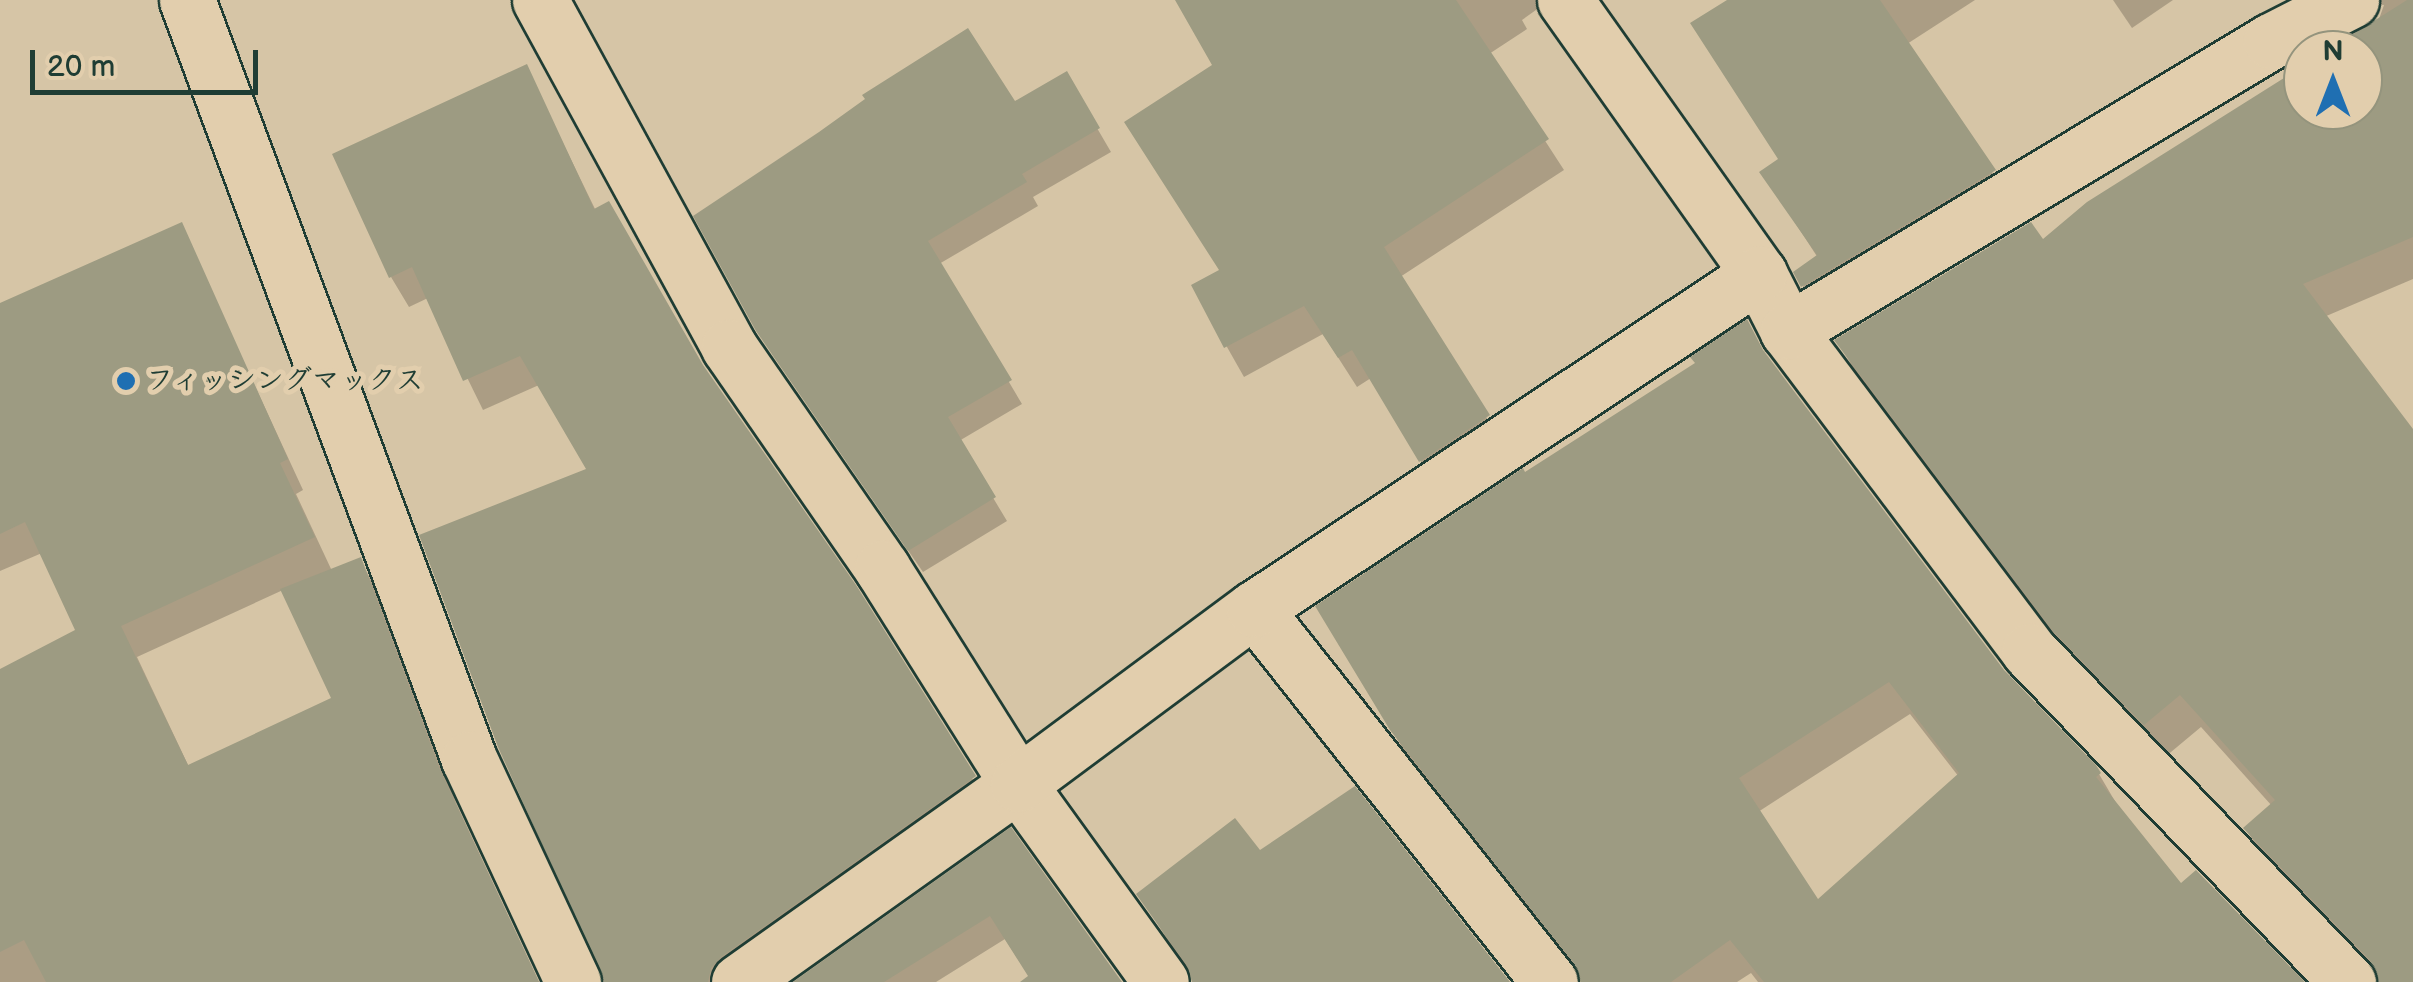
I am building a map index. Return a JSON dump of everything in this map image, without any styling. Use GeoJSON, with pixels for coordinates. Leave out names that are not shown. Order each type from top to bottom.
{"type":"FeatureCollection","features":[{"type":"Feature","properties":{"kind":"street"},"geometry":{"type":"LineString","coordinates":[[187,0],[470,759],[573,982]]}},
{"type":"Feature","properties":{"kind":"street"},"geometry":{"type":"LineString","coordinates":[[540,0],[729,347],[882,568],[1018,784],[1162,982]]}},
{"type":"Feature","properties":{"kind":"street"},"geometry":{"type":"LineString","coordinates":[[1564,0],[1759,274],[1788,331],[2029,651],[2348,982]]}},
{"type":"Feature","properties":{"kind":"street"},"geometry":{"type":"LineString","coordinates":[[1788,331],[2271,41],[2351,0]]}},
{"type":"Feature","properties":{"kind":"street"},"geometry":{"type":"LineString","coordinates":[[739,982],[1018,784],[1254,609],[1759,274]]}},
{"type":"Feature","properties":{"kind":"street"},"geometry":{"type":"LineString","coordinates":[[1254,609],[1550,982]]}},
{"type":"Feature","properties":{"kind":"building"},"geometry":{"type":"Polygon","coordinates":[[[1175,0],[1456,0],[1549,139],[1384,247],[1490,415],[1419,462],[1352,350],[1338,358],[1304,306],[1224,348],[1191,285],[1219,270],[1124,122],[1212,65],[1175,0]]]}},
{"type":"Feature","properties":{"kind":"building"},"geometry":{"type":"Polygon","coordinates":[[[1727,0],[1880,0],[1996,170],[1801,287],[1793,272],[1817,255],[1759,172],[1778,159],[1690,23],[1727,0]]]}},
{"type":"Feature","properties":{"kind":"building"},"geometry":{"type":"Polygon","coordinates":[[[2413,0],[2413,237],[2303,284],[2413,429],[2413,982],[2378,982],[2370,960],[2243,828],[2275,800],[2180,695],[2144,725],[2053,631],[1834,340],[2031,222],[2043,239],[2087,202],[2283,79],[2283,130],[2383,130],[2383,30],[2360,30],[2413,0]]]}},
{"type":"Feature","properties":{"kind":"building"},"geometry":{"type":"Polygon","coordinates":[[[968,28],[1015,101],[1067,71],[1100,128],[1022,174],[1027,182],[928,241],[1012,380],[948,417],[996,497],[908,551],[756,331],[693,216],[819,132],[865,99],[862,95],[968,28]]]}},
{"type":"Feature","properties":{"kind":"building"},"geometry":{"type":"Polygon","coordinates":[[[527,64],[594,209],[609,201],[703,365],[856,585],[976,776],[721,957],[711,968],[708,982],[604,982],[498,747],[419,535],[586,469],[520,356],[463,381],[412,267],[389,278],[332,154],[527,64]]]}},
{"type":"Feature","properties":{"kind":"building"},"geometry":{"type":"Polygon","coordinates":[[[182,222],[288,459],[280,463],[315,537],[121,626],[188,765],[331,698],[280,589],[361,557],[440,770],[539,982],[46,982],[24,940],[0,952],[0,669],[75,630],[25,522],[0,534],[0,303],[182,222]]]}},
{"type":"Feature","properties":{"kind":"building"},"geometry":{"type":"Polygon","coordinates":[[[1747,319],[1763,350],[2004,670],[2096,765],[2101,773],[2096,777],[2181,883],[2196,870],[2305,982],[1764,982],[1730,940],[1671,982],[1581,982],[1574,963],[1390,730],[1315,606],[1523,468],[1525,472],[1695,363],[1690,357],[1747,319]],[[1889,682],[1739,778],[1818,899],[1959,773],[1889,682]]]}},
{"type":"Feature","properties":{"kind":"building"},"geometry":{"type":"Polygon","coordinates":[[[1355,786],[1510,982],[1192,982],[1186,964],[1136,894],[1235,818],[1260,850],[1355,786]]]}},
{"type":"Feature","properties":{"kind":"building"},"geometry":{"type":"Polygon","coordinates":[[[1011,827],[1122,982],[1020,982],[1028,976],[990,916],[884,982],[793,982],[1011,827]]]}},
{"type":"Feature","properties":{"kind":"place","name":"フィッシングマックス"},"geometry":{"type":"Point","coordinates":[126,381]}}]}
